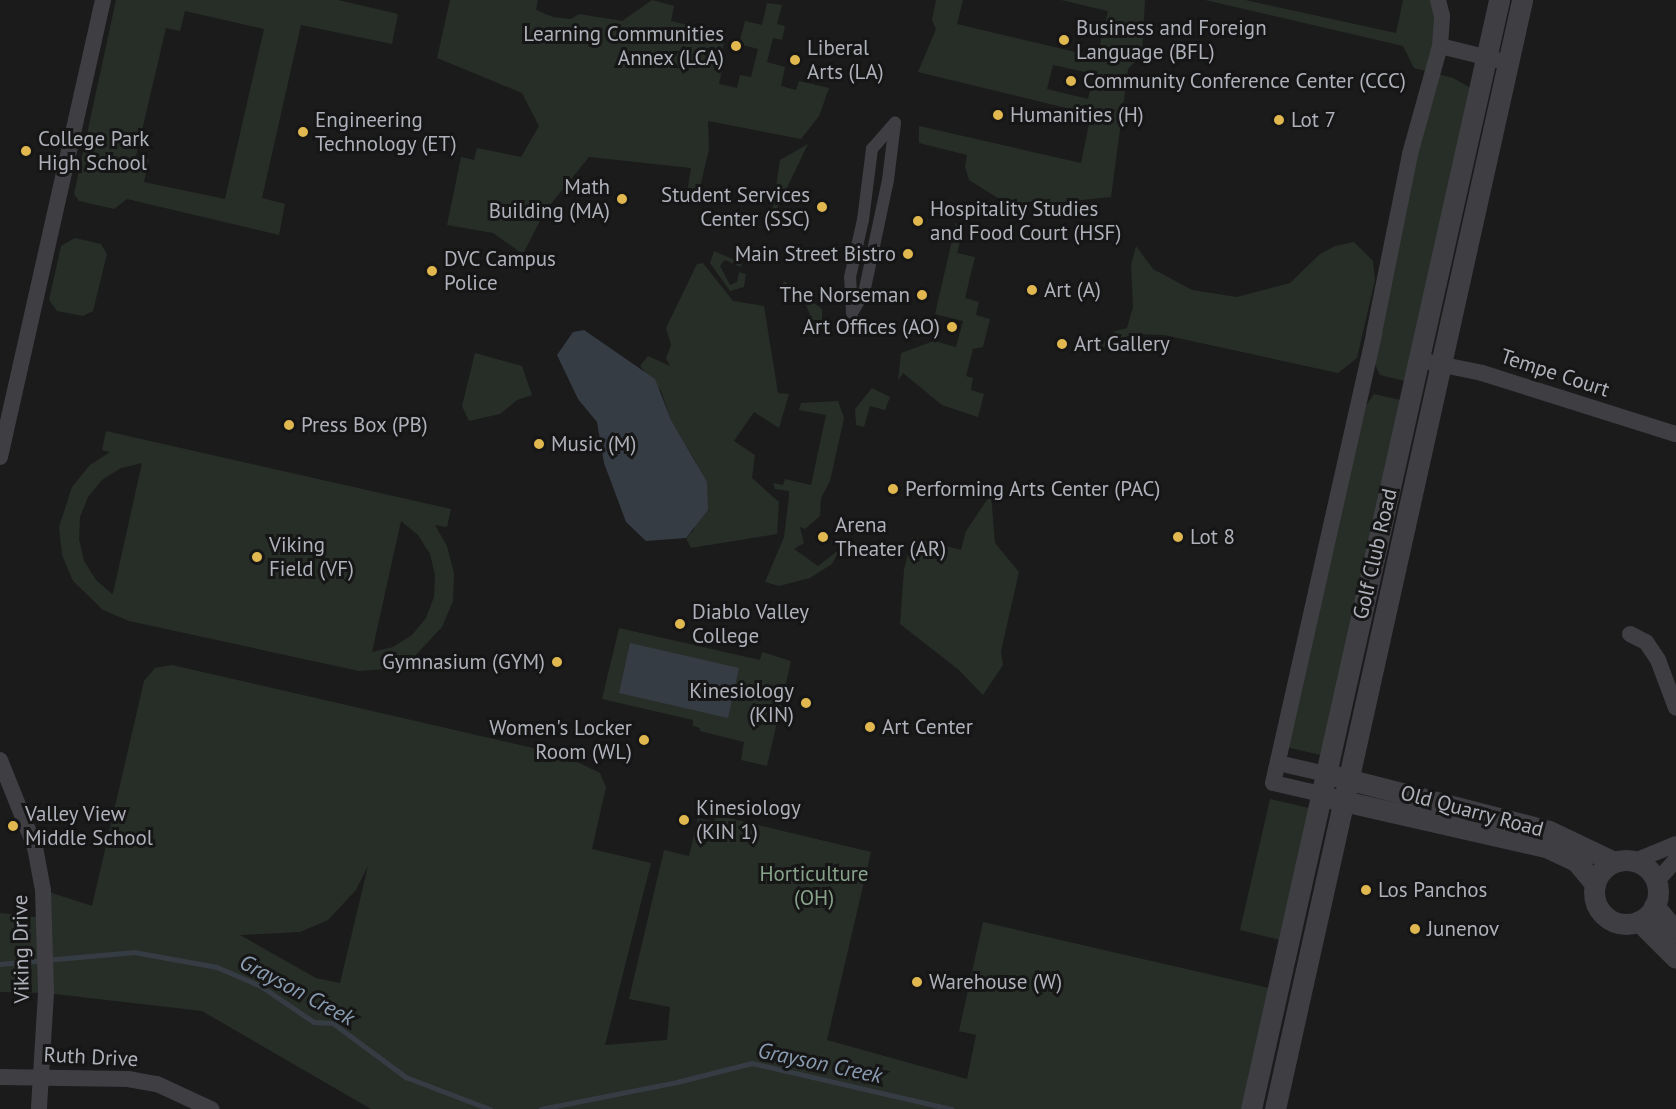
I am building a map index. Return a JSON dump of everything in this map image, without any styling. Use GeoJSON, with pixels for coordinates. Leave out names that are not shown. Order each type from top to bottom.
{"type":"FeatureCollection","features":[{"type":"Feature","properties":{"kind":"street"},"geometry":{"type":"LineString","coordinates":[[0,457],[103,0]]}},
{"type":"Feature","properties":{"kind":"street"},"geometry":{"type":"LineString","coordinates":[[1324,784],[1273,783],[1374,333],[1410,154],[1440,46],[1442,16],[1438,0]]}},
{"type":"Feature","properties":{"kind":"street","name":"Golf Club Road"},"geometry":{"type":"LineString","coordinates":[[1251,1109],[1499,0]]}},
{"type":"Feature","properties":{"kind":"street","name":"Golf Club Road"},"geometry":{"type":"LineString","coordinates":[[1275,1109],[1522,0]]}},
{"type":"Feature","properties":{"kind":"street"},"geometry":{"type":"LineString","coordinates":[[1440,46],[1508,63]]}},
{"type":"Feature","properties":{"kind":"street"},"geometry":{"type":"LineString","coordinates":[[895,123],[881,214],[864,293],[852,313],[850,277],[863,219],[872,148],[895,123]]}},
{"type":"Feature","properties":{"kind":"street"},"geometry":{"type":"LineString","coordinates":[[863,219],[881,214]]}},
{"type":"Feature","properties":{"kind":"street","name":"Tempe Court"},"geometry":{"type":"LineString","coordinates":[[1419,360],[1482,373],[1676,434]]}},
{"type":"Feature","properties":{"kind":"street"},"geometry":{"type":"LineString","coordinates":[[1630,634],[1646,642],[1658,660],[1676,708]]}},
{"type":"Feature","properties":{"kind":"street","name":"Viking Drive"},"geometry":{"type":"LineString","coordinates":[[0,760],[35,847],[43,890],[46,993],[39,1109]]}},
{"type":"Feature","properties":{"kind":"street"},"geometry":{"type":"LineString","coordinates":[[1278,763],[1324,784]]}},
{"type":"Feature","properties":{"kind":"street","name":"Old Quarry Road"},"geometry":{"type":"LineString","coordinates":[[1324,784],[1349,779],[1549,831],[1614,862],[1635,861]]}},
{"type":"Feature","properties":{"kind":"street","name":"Old Quarry Road"},"geometry":{"type":"LineString","coordinates":[[1324,784],[1343,803],[1546,847],[1576,861],[1595,884],[1596,903],[1606,918],[1620,924],[1646,914]]}},
{"type":"Feature","properties":{"kind":"street"},"geometry":{"type":"LineString","coordinates":[[1635,861],[1676,844]]}},
{"type":"Feature","properties":{"kind":"street"},"geometry":{"type":"LineString","coordinates":[[1646,914],[1656,882],[1676,860]]}},
{"type":"Feature","properties":{"kind":"street"},"geometry":{"type":"LineString","coordinates":[[1635,861],[1644,866],[1656,882]]}},
{"type":"Feature","properties":{"kind":"street"},"geometry":{"type":"LineString","coordinates":[[1595,884],[1614,862]]}},
{"type":"Feature","properties":{"kind":"street"},"geometry":{"type":"LineString","coordinates":[[1646,914],[1676,932]]}},
{"type":"Feature","properties":{"kind":"street"},"geometry":{"type":"LineString","coordinates":[[1646,914],[1676,958]]}},
{"type":"Feature","properties":{"kind":"street","name":"Ruth Drive"},"geometry":{"type":"LineString","coordinates":[[0,1077],[128,1079],[157,1084],[211,1109]]}},
{"type":"Feature","properties":{"kind":"green space"},"geometry":{"type":"Polygon","coordinates":[[[116,0],[338,0],[398,14],[392,44],[301,25],[262,198],[285,204],[279,235],[127,199],[114,209],[79,201],[74,194],[116,0]],[[185,11],[180,31],[166,28],[136,156],[149,159],[144,182],[225,199],[264,29],[185,11]]]}},
{"type":"Feature","properties":{"kind":"green space"},"geometry":{"type":"Polygon","coordinates":[[[450,0],[538,0],[536,10],[553,17],[571,19],[579,14],[622,21],[652,0],[674,6],[671,21],[726,34],[718,69],[722,70],[719,84],[737,88],[740,75],[751,77],[758,49],[739,44],[745,21],[762,25],[767,3],[782,5],[777,24],[785,26],[782,40],[773,38],[767,62],[785,67],[781,86],[796,90],[799,81],[829,88],[819,116],[801,139],[708,121],[709,149],[698,196],[687,193],[691,168],[589,157],[545,211],[523,254],[493,233],[447,225],[461,157],[474,160],[477,148],[521,157],[539,126],[522,93],[437,58],[450,0]]]}},
{"type":"Feature","properties":{"kind":"green space"},"geometry":{"type":"Polygon","coordinates":[[[936,0],[963,0],[957,24],[1097,57],[1108,11],[1061,0],[1145,0],[1142,54],[1128,69],[1111,197],[1033,205],[1001,200],[969,180],[965,167],[967,155],[919,143],[919,126],[1081,163],[1091,114],[918,72],[936,29],[932,20],[936,0]],[[1053,65],[1047,89],[1088,99],[1094,74],[1053,65]]]}},
{"type":"Feature","properties":{"kind":"green space"},"geometry":{"type":"Polygon","coordinates":[[[1205,0],[1245,0],[1396,33],[1403,0],[1438,0],[1430,72],[1414,68],[1403,46],[1205,0]]]}},
{"type":"Feature","properties":{"kind":"green space"},"geometry":{"type":"Polygon","coordinates":[[[1430,72],[1453,78],[1478,92],[1413,383],[1380,375],[1369,352],[1430,72]]]}},
{"type":"Feature","properties":{"kind":"green space"},"geometry":{"type":"Polygon","coordinates":[[[808,144],[771,221],[780,160],[808,144]]]}},
{"type":"Feature","properties":{"kind":"green space"},"geometry":{"type":"Polygon","coordinates":[[[956,223],[964,225],[957,253],[975,257],[965,298],[979,302],[976,315],[990,319],[983,347],[973,349],[966,376],[973,378],[971,390],[984,394],[978,417],[942,405],[903,373],[898,381],[901,353],[934,341],[956,347],[963,321],[935,314],[956,223]]]}},
{"type":"Feature","properties":{"kind":"green space"},"geometry":{"type":"Polygon","coordinates":[[[75,238],[101,244],[107,254],[93,311],[83,316],[57,311],[49,300],[61,246],[75,238]]]}},
{"type":"Feature","properties":{"kind":"green space"},"geometry":{"type":"Polygon","coordinates":[[[1354,242],[1373,261],[1375,280],[1357,358],[1338,373],[1164,335],[1132,334],[1095,351],[1115,331],[1127,328],[1133,307],[1131,265],[1136,246],[1153,269],[1192,290],[1237,297],[1290,283],[1320,254],[1335,246],[1354,242]]]}},
{"type":"Feature","properties":{"kind":"green space"},"geometry":{"type":"Polygon","coordinates":[[[714,251],[742,263],[741,267],[725,260],[720,266],[730,285],[737,282],[739,272],[746,274],[744,287],[730,291],[710,263],[714,251]]]}},
{"type":"Feature","properties":{"kind":"green space"},"geometry":{"type":"Polygon","coordinates":[[[703,263],[733,301],[764,306],[778,393],[789,394],[779,428],[754,412],[734,441],[755,455],[752,478],[779,502],[777,534],[691,548],[686,538],[694,530],[697,464],[671,420],[661,391],[640,366],[648,356],[670,366],[666,358],[671,345],[666,328],[697,264],[703,263]]]}},
{"type":"Feature","properties":{"kind":"green space"},"geometry":{"type":"Polygon","coordinates":[[[784,281],[822,309],[822,328],[815,326],[803,298],[781,288],[784,281]]]}},
{"type":"Feature","properties":{"kind":"green space"},"geometry":{"type":"Polygon","coordinates":[[[475,353],[522,366],[532,395],[517,400],[500,414],[469,421],[462,406],[475,353]]]}},
{"type":"Feature","properties":{"kind":"green space"},"geometry":{"type":"Polygon","coordinates":[[[872,388],[890,397],[885,410],[870,406],[864,427],[856,425],[855,409],[872,388]]]}},
{"type":"Feature","properties":{"kind":"green space"},"geometry":{"type":"Polygon","coordinates":[[[1374,394],[1409,402],[1329,757],[1282,746],[1351,428],[1374,394]]]}},
{"type":"Feature","properties":{"kind":"green space"},"geometry":{"type":"Polygon","coordinates":[[[838,401],[844,418],[830,481],[821,498],[820,516],[805,529],[800,527],[804,543],[794,549],[818,566],[840,549],[832,564],[810,578],[779,586],[765,582],[784,537],[789,497],[789,491],[775,489],[773,483],[783,485],[785,479],[811,485],[826,415],[799,410],[801,403],[838,401]]]}},
{"type":"Feature","properties":{"kind":"green space","name":"Viking Field (VF)"},"geometry":{"type":"Polygon","coordinates":[[[106,431],[451,509],[447,527],[435,525],[447,546],[454,573],[453,601],[442,627],[413,658],[387,669],[359,671],[129,621],[103,610],[73,581],[62,555],[59,527],[72,487],[90,465],[110,452],[102,450],[106,431]],[[142,463],[121,468],[102,480],[88,497],[80,517],[79,539],[84,561],[96,580],[112,594],[113,593],[142,463]],[[401,521],[372,652],[393,647],[412,635],[426,618],[434,597],[435,575],[430,554],[418,535],[401,521]]]}},
{"type":"Feature","properties":{"kind":"green space"},"geometry":{"type":"Polygon","coordinates":[[[991,494],[995,543],[1019,572],[1001,651],[1003,665],[983,695],[959,670],[900,624],[904,570],[912,537],[961,550],[966,531],[991,494]]]}},
{"type":"Feature","properties":{"kind":"green space"},"geometry":{"type":"Polygon","coordinates":[[[619,628],[760,660],[762,652],[791,661],[767,766],[741,760],[744,742],[700,731],[700,728],[693,726],[693,720],[602,699],[619,628]]]}},
{"type":"Feature","properties":{"kind":"green space","name":"Horticulture (OH)"},"geometry":{"type":"Polygon","coordinates":[[[172,665],[563,755],[600,773],[606,787],[592,849],[651,863],[605,1045],[667,1040],[670,1007],[629,999],[664,850],[689,856],[698,818],[714,822],[716,815],[871,852],[827,1040],[967,1079],[976,1035],[959,1031],[983,922],[1277,990],[1251,1109],[371,1109],[202,1011],[46,993],[0,992],[0,913],[44,918],[43,890],[92,906],[144,681],[155,668],[172,665]],[[368,866],[356,890],[328,920],[300,932],[240,935],[316,978],[340,983],[368,866]]]}},
{"type":"Feature","properties":{"kind":"green space"},"geometry":{"type":"Polygon","coordinates":[[[1270,799],[1318,810],[1288,942],[1240,930],[1270,799]]]}},
{"type":"Feature","properties":{"kind":"shaded area"},"geometry":{"type":"Polygon","coordinates":[[[584,330],[655,379],[671,420],[707,482],[708,510],[686,538],[646,541],[626,522],[604,463],[597,422],[578,399],[557,355],[573,332],[584,330]]]}},
{"type":"Feature","properties":{"kind":"shaded area"},"geometry":{"type":"Polygon","coordinates":[[[630,643],[739,668],[728,718],[619,693],[630,643]]]}},
{"type":"Feature","properties":{"kind":"waterway","name":"Grayson Creek"},"geometry":{"type":"LineString","coordinates":[[0,964],[134,952],[217,967],[261,986],[314,1022],[333,1023],[406,1077],[490,1109]]}},
{"type":"Feature","properties":{"kind":"waterway","name":"Grayson Creek"},"geometry":{"type":"LineString","coordinates":[[541,1109],[677,1082],[752,1063],[952,1109]]}},
{"type":"Feature","properties":{"kind":"place","name":"Business and Foreign Language (BFL)"},"geometry":{"type":"Point","coordinates":[1064,40]}},
{"type":"Feature","properties":{"kind":"place","name":"Learning Communities Annex (LCA)"},"geometry":{"type":"Point","coordinates":[736,46]}},
{"type":"Feature","properties":{"kind":"place","name":"Liberal Arts (LA)"},"geometry":{"type":"Point","coordinates":[795,60]}},
{"type":"Feature","properties":{"kind":"place","name":"Community Conference Center (CCC)"},"geometry":{"type":"Point","coordinates":[1071,81]}},
{"type":"Feature","properties":{"kind":"place","name":"Humanities (H)"},"geometry":{"type":"Point","coordinates":[998,115]}},
{"type":"Feature","properties":{"kind":"place","name":"Lot 7"},"geometry":{"type":"Point","coordinates":[1279,120]}},
{"type":"Feature","properties":{"kind":"place","name":"Engineering Technology (ET)"},"geometry":{"type":"Point","coordinates":[303,132]}},
{"type":"Feature","properties":{"kind":"place","name":"College Park High School"},"geometry":{"type":"Point","coordinates":[26,151]}},
{"type":"Feature","properties":{"kind":"place","name":"Math Building (MA)"},"geometry":{"type":"Point","coordinates":[622,199]}},
{"type":"Feature","properties":{"kind":"place","name":"Student Services Center (SSC)"},"geometry":{"type":"Point","coordinates":[822,207]}},
{"type":"Feature","properties":{"kind":"place","name":"Hospitality Studies and Food Court (HSF)"},"geometry":{"type":"Point","coordinates":[918,221]}},
{"type":"Feature","properties":{"kind":"place","name":"Main Street Bistro"},"geometry":{"type":"Point","coordinates":[908,254]}},
{"type":"Feature","properties":{"kind":"place","name":"DVC Campus Police"},"geometry":{"type":"Point","coordinates":[432,271]}},
{"type":"Feature","properties":{"kind":"place","name":"Art (A)"},"geometry":{"type":"Point","coordinates":[1032,290]}},
{"type":"Feature","properties":{"kind":"place","name":"The Norseman"},"geometry":{"type":"Point","coordinates":[922,295]}},
{"type":"Feature","properties":{"kind":"place","name":"Art Offices (AO)"},"geometry":{"type":"Point","coordinates":[952,327]}},
{"type":"Feature","properties":{"kind":"place","name":"Art Gallery"},"geometry":{"type":"Point","coordinates":[1062,344]}},
{"type":"Feature","properties":{"kind":"place","name":"Press Box (PB)"},"geometry":{"type":"Point","coordinates":[289,425]}},
{"type":"Feature","properties":{"kind":"place","name":"Music (M)"},"geometry":{"type":"Point","coordinates":[539,444]}},
{"type":"Feature","properties":{"kind":"place","name":"Performing Arts Center (PAC)"},"geometry":{"type":"Point","coordinates":[893,489]}},
{"type":"Feature","properties":{"kind":"place","name":"Arena Theater (AR)"},"geometry":{"type":"Point","coordinates":[823,537]}},
{"type":"Feature","properties":{"kind":"place","name":"Lot 8"},"geometry":{"type":"Point","coordinates":[1178,537]}},
{"type":"Feature","properties":{"kind":"place","name":"Viking Field (VF)"},"geometry":{"type":"Point","coordinates":[257,557]}},
{"type":"Feature","properties":{"kind":"place","name":"Diablo Valley College"},"geometry":{"type":"Point","coordinates":[680,624]}},
{"type":"Feature","properties":{"kind":"place","name":"Gymnasium (GYM)"},"geometry":{"type":"Point","coordinates":[557,662]}},
{"type":"Feature","properties":{"kind":"place","name":"Kinesiology (KIN)"},"geometry":{"type":"Point","coordinates":[806,703]}},
{"type":"Feature","properties":{"kind":"place","name":"Art Center"},"geometry":{"type":"Point","coordinates":[870,727]}},
{"type":"Feature","properties":{"kind":"place","name":"Women's Locker Room (WL)"},"geometry":{"type":"Point","coordinates":[644,740]}},
{"type":"Feature","properties":{"kind":"place","name":"Kinesiology (KIN 1)"},"geometry":{"type":"Point","coordinates":[684,820]}},
{"type":"Feature","properties":{"kind":"place","name":"Valley View Middle School"},"geometry":{"type":"Point","coordinates":[13,826]}},
{"type":"Feature","properties":{"kind":"place","name":"Los Panchos"},"geometry":{"type":"Point","coordinates":[1366,890]}},
{"type":"Feature","properties":{"kind":"place","name":"Junenov"},"geometry":{"type":"Point","coordinates":[1415,929]}},
{"type":"Feature","properties":{"kind":"place","name":"Warehouse (W)"},"geometry":{"type":"Point","coordinates":[917,982]}}]}
